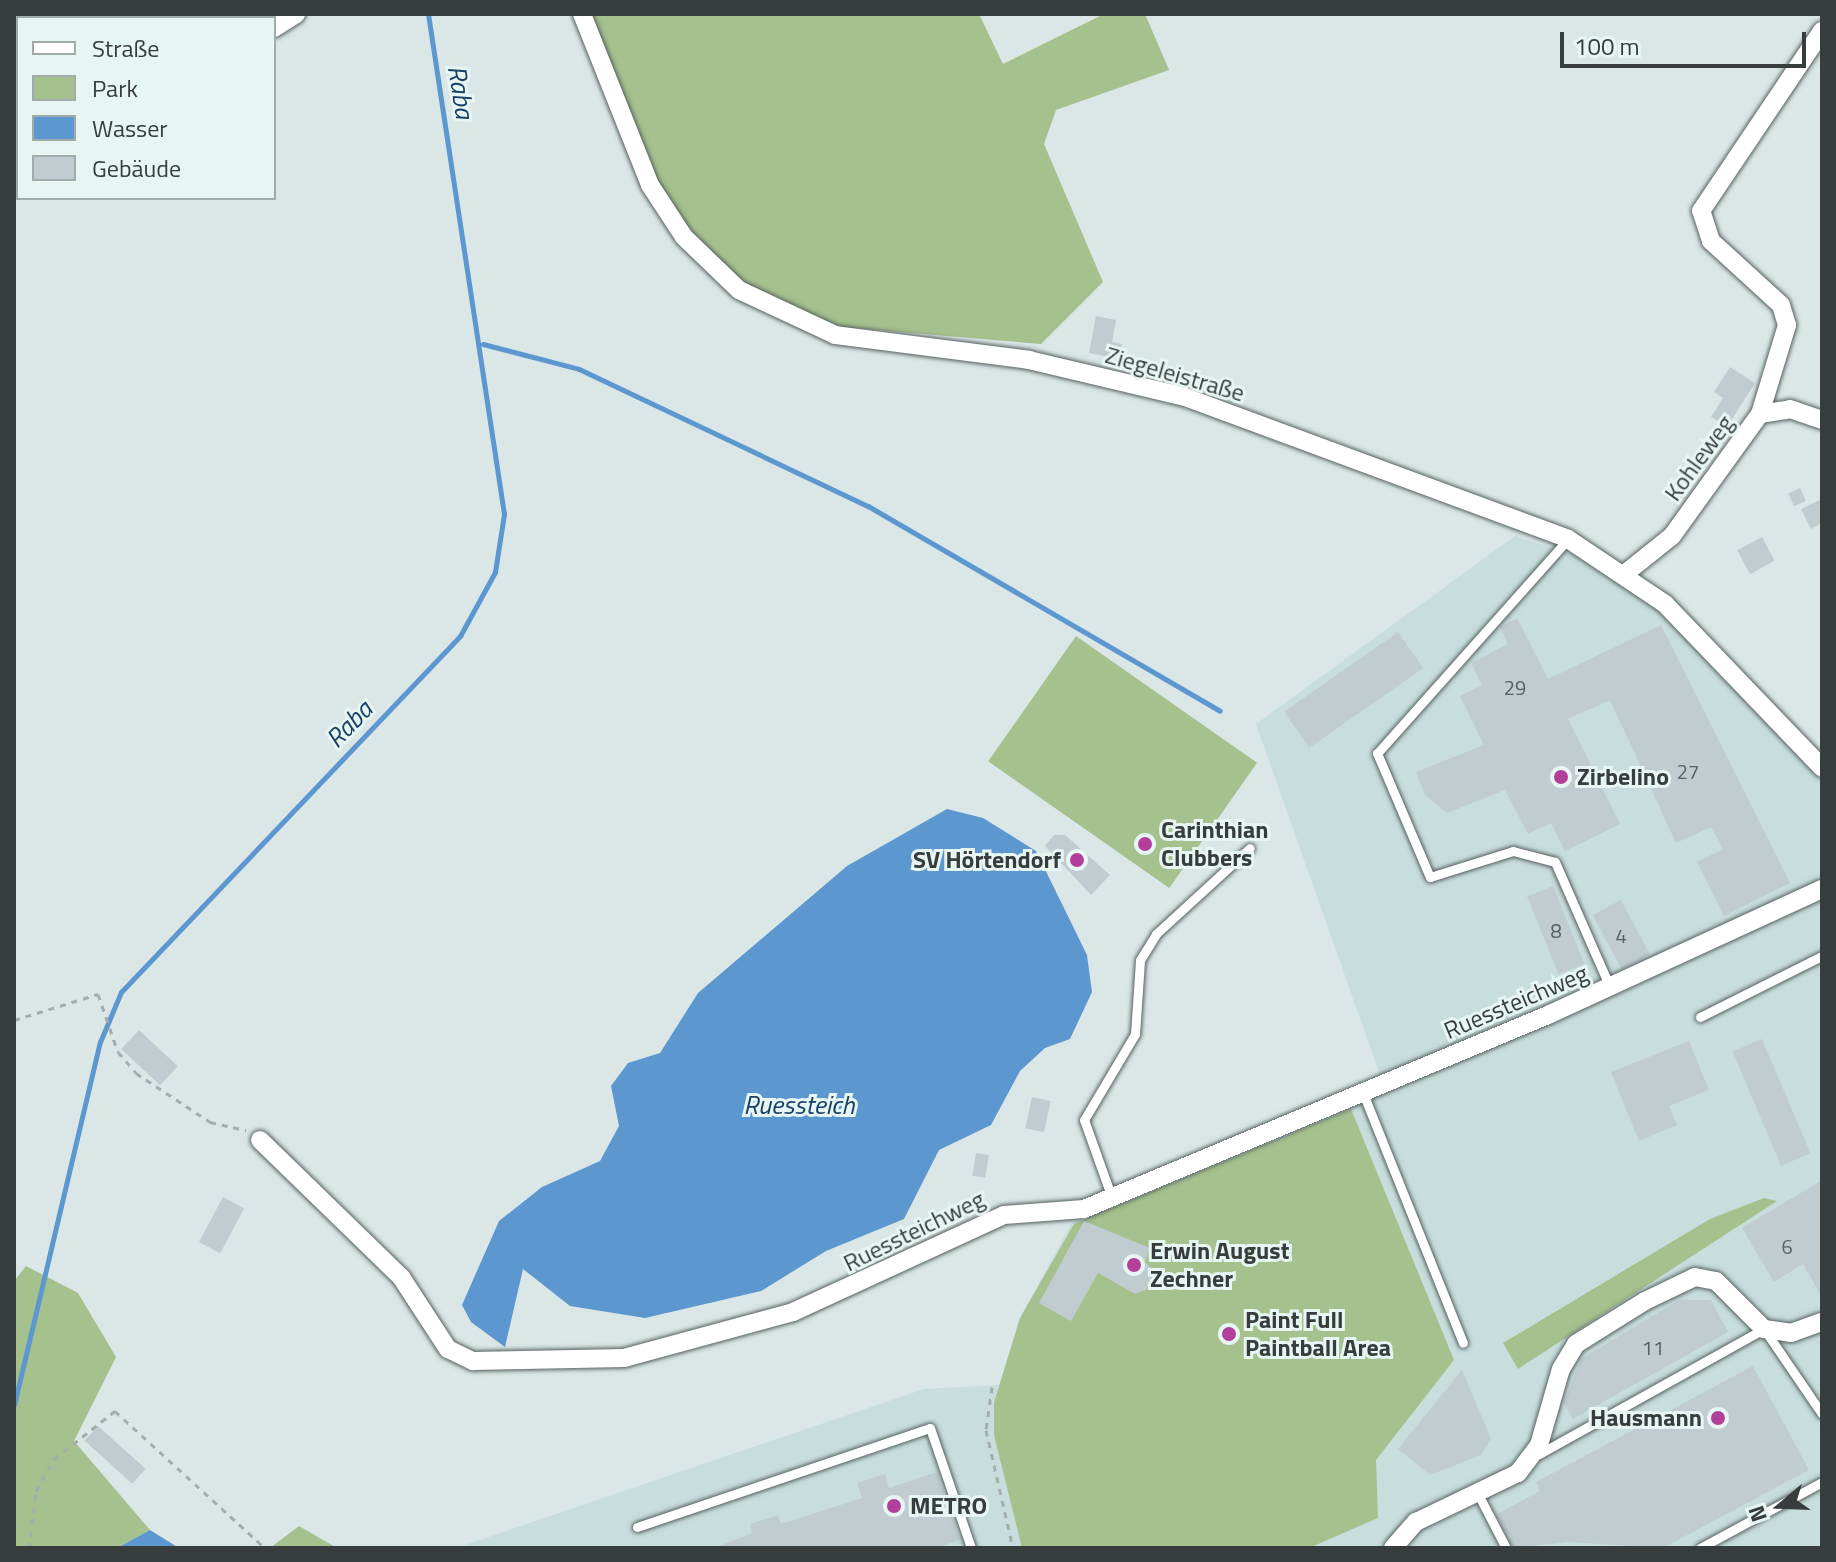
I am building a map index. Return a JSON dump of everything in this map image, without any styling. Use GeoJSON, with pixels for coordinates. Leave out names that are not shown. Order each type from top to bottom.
{"type":"FeatureCollection","features":[{"type":"Feature","properties":{"kind":"street"},"geometry":{"type":"LineString","coordinates":[[276,27],[296,14]]}},
{"type":"Feature","properties":{"kind":"street","name":"Ziegeleistraße"},"geometry":{"type":"LineString","coordinates":[[582,14],[650,185],[684,237],[739,290],[835,335],[1029,360],[1185,397],[1568,539],[1627,572],[1822,768]]}},
{"type":"Feature","properties":{"kind":"street"},"geometry":{"type":"LineString","coordinates":[[1760,414],[1787,325],[1781,305],[1711,241],[1701,211],[1822,31]]}},
{"type":"Feature","properties":{"kind":"street","name":"Kohleweg"},"geometry":{"type":"LineString","coordinates":[[1627,572],[1672,536],[1760,414],[1790,409],[1822,420]]}},
{"type":"Feature","properties":{"kind":"street","name":"Ruessteichweg"},"geometry":{"type":"LineString","coordinates":[[260,1140],[401,1277],[448,1349],[473,1361],[624,1358],[793,1312],[1004,1215],[1073,1212],[1112,1198],[1610,987],[1822,889]]}},
{"type":"Feature","properties":{"kind":"street"},"geometry":{"type":"LineString","coordinates":[[1393,1548],[1416,1522],[1478,1494],[1531,1458],[1576,1344],[1645,1301],[1695,1277],[1716,1281],[1764,1329],[1791,1333],[1822,1322]]}},
{"type":"Feature","properties":{"kind":"lane"},"geometry":{"type":"LineString","coordinates":[[1568,539],[1377,753],[1430,877],[1513,851],[1555,862],[1610,987]]}},
{"type":"Feature","properties":{"kind":"lane"},"geometry":{"type":"LineString","coordinates":[[1112,1198],[1084,1120],[1135,1034],[1140,960],[1156,934],[1250,848]]}},
{"type":"Feature","properties":{"kind":"lane"},"geometry":{"type":"LineString","coordinates":[[1700,1017],[1822,956]]}},
{"type":"Feature","properties":{"kind":"lane"},"geometry":{"type":"LineString","coordinates":[[1363,1093],[1463,1343]]}},
{"type":"Feature","properties":{"kind":"lane"},"geometry":{"type":"LineString","coordinates":[[1531,1458],[1764,1329],[1822,1414]]}},
{"type":"Feature","properties":{"kind":"lane"},"geometry":{"type":"LineString","coordinates":[[637,1527],[930,1428],[971,1548]]}},
{"type":"Feature","properties":{"kind":"lane"},"geometry":{"type":"LineString","coordinates":[[1700,1548],[1822,1482]]}},
{"type":"Feature","properties":{"kind":"lane"},"geometry":{"type":"LineString","coordinates":[[1478,1494],[1506,1548]]}},
{"type":"Feature","properties":{"kind":"path"},"geometry":{"type":"LineString","coordinates":[[14,1020],[82,993],[98,994],[106,1009],[118,1052],[136,1073],[210,1122],[238,1124],[260,1140]]}},
{"type":"Feature","properties":{"kind":"path"},"geometry":{"type":"LineString","coordinates":[[992,1387],[986,1430],[1013,1548]]}},
{"type":"Feature","properties":{"kind":"path"},"geometry":{"type":"LineString","coordinates":[[29,1548],[36,1491],[54,1459],[115,1411],[264,1547]]}},
{"type":"Feature","properties":{"kind":"shaded area"},"geometry":{"type":"Polygon","coordinates":[[[30,14],[282,14],[276,17],[30,14]]]}},
{"type":"Feature","properties":{"kind":"shaded area"},"geometry":{"type":"Polygon","coordinates":[[[1515,536],[1590,560],[1661,611],[1822,780],[1822,1548],[456,1548],[924,1389],[999,1385],[1020,1318],[1072,1222],[1385,1089],[1256,724],[1515,536]]]}},
{"type":"Feature","properties":{"kind":"green space"},"geometry":{"type":"Polygon","coordinates":[[[588,14],[979,14],[1003,64],[1104,14],[1145,14],[1169,70],[1056,110],[1044,144],[1103,282],[1041,344],[841,327],[743,283],[696,239],[665,199],[588,14]]]}},
{"type":"Feature","properties":{"kind":"green space","name":"Carinthian Clubbers"},"geometry":{"type":"Polygon","coordinates":[[[1076,636],[1257,763],[1169,888],[988,761],[1076,636]]]}},
{"type":"Feature","properties":{"kind":"green space","name":"Paint Full Paintball Area"},"geometry":{"type":"Polygon","coordinates":[[[1351,1109],[1454,1360],[1376,1460],[1378,1518],[1309,1548],[1022,1548],[994,1435],[994,1403],[1020,1318],[1074,1224],[1351,1109]]]}},
{"type":"Feature","properties":{"kind":"green space"},"geometry":{"type":"Polygon","coordinates":[[[1764,1198],[1777,1201],[1518,1369],[1503,1343],[1710,1219],[1764,1198]]]}},
{"type":"Feature","properties":{"kind":"green space"},"geometry":{"type":"Polygon","coordinates":[[[26,1266],[78,1293],[116,1357],[74,1441],[150,1530],[117,1548],[14,1548],[14,1281],[26,1266]]]}},
{"type":"Feature","properties":{"kind":"green space"},"geometry":{"type":"Polygon","coordinates":[[[299,1526],[337,1548],[270,1548],[299,1526]]]}},
{"type":"Feature","properties":{"kind":"water","name":"Ruessteich"},"geometry":{"type":"Polygon","coordinates":[[[947,809],[983,818],[1036,851],[1087,955],[1092,992],[1070,1039],[1045,1048],[1020,1071],[991,1125],[939,1150],[904,1219],[826,1251],[761,1291],[645,1318],[570,1306],[523,1269],[505,1347],[471,1322],[462,1305],[499,1221],[542,1187],[600,1161],[619,1126],[611,1086],[628,1063],[660,1053],[698,993],[847,866],[947,809]]]}},
{"type":"Feature","properties":{"kind":"water"},"geometry":{"type":"Polygon","coordinates":[[[150,1530],[179,1548],[117,1548],[150,1530]]]}},
{"type":"Feature","properties":{"kind":"building"},"geometry":{"type":"Polygon","coordinates":[[[1096,316],[1116,320],[1112,342],[1122,344],[1119,359],[1089,353],[1096,316]]]}},
{"type":"Feature","properties":{"kind":"building"},"geometry":{"type":"Polygon","coordinates":[[[1730,367],[1755,383],[1727,427],[1711,417],[1723,398],[1714,392],[1730,367]]]}},
{"type":"Feature","properties":{"kind":"building"},"geometry":{"type":"Polygon","coordinates":[[[1800,488],[1806,501],[1794,506],[1788,493],[1800,488]]]}},
{"type":"Feature","properties":{"kind":"building"},"geometry":{"type":"Polygon","coordinates":[[[1822,499],[1822,523],[1811,529],[1801,509],[1822,499]]]}},
{"type":"Feature","properties":{"kind":"building"},"geometry":{"type":"Polygon","coordinates":[[[1762,537],[1775,561],[1750,574],[1737,550],[1762,537]]]}},
{"type":"Feature","properties":{"kind":"building"},"geometry":{"type":"Polygon","coordinates":[[[1517,618],[1548,679],[1661,625],[1790,883],[1724,916],[1697,862],[1723,849],[1711,827],[1676,843],[1610,700],[1568,719],[1620,824],[1565,851],[1551,823],[1528,834],[1505,790],[1447,813],[1425,795],[1416,772],[1484,745],[1460,696],[1482,685],[1471,663],[1508,644],[1500,627],[1517,618]]]}},
{"type":"Feature","properties":{"kind":"building"},"geometry":{"type":"Polygon","coordinates":[[[1398,632],[1423,668],[1309,748],[1284,712],[1398,632]]]}},
{"type":"Feature","properties":{"kind":"building","name":"SV Hörtendorf"},"geometry":{"type":"Polygon","coordinates":[[[1054,835],[1065,835],[1110,875],[1091,895],[1045,846],[1054,835]]]}},
{"type":"Feature","properties":{"kind":"building"},"geometry":{"type":"Polygon","coordinates":[[[1553,886],[1584,964],[1559,974],[1527,896],[1553,886]]]}},
{"type":"Feature","properties":{"kind":"building"},"geometry":{"type":"Polygon","coordinates":[[[1621,900],[1650,955],[1622,970],[1593,915],[1621,900]]]}},
{"type":"Feature","properties":{"kind":"building"},"geometry":{"type":"Polygon","coordinates":[[[139,1030],[178,1066],[160,1085],[121,1049],[139,1030]]]}},
{"type":"Feature","properties":{"kind":"building"},"geometry":{"type":"Polygon","coordinates":[[[1762,1039],[1810,1153],[1781,1166],[1733,1052],[1762,1039]]]}},
{"type":"Feature","properties":{"kind":"building"},"geometry":{"type":"Polygon","coordinates":[[[1689,1041],[1709,1090],[1669,1106],[1677,1125],[1639,1141],[1611,1072],[1689,1041]]]}},
{"type":"Feature","properties":{"kind":"building"},"geometry":{"type":"Polygon","coordinates":[[[1032,1097],[1051,1101],[1044,1132],[1025,1128],[1032,1097]]]}},
{"type":"Feature","properties":{"kind":"building"},"geometry":{"type":"Polygon","coordinates":[[[976,1153],[989,1155],[985,1178],[972,1176],[976,1153]]]}},
{"type":"Feature","properties":{"kind":"building"},"geometry":{"type":"Polygon","coordinates":[[[1822,1180],[1822,1297],[1803,1264],[1774,1282],[1742,1228],[1822,1180]]]}},
{"type":"Feature","properties":{"kind":"building"},"geometry":{"type":"Polygon","coordinates":[[[223,1197],[244,1208],[220,1253],[199,1242],[223,1197]]]}},
{"type":"Feature","properties":{"kind":"building"},"geometry":{"type":"Polygon","coordinates":[[[1084,1221],[1150,1248],[1145,1262],[1165,1282],[1135,1294],[1098,1273],[1071,1321],[1039,1303],[1084,1221]]]}},
{"type":"Feature","properties":{"kind":"building"},"geometry":{"type":"Polygon","coordinates":[[[1679,1300],[1711,1300],[1728,1332],[1573,1419],[1564,1403],[1581,1359],[1679,1300]]]}},
{"type":"Feature","properties":{"kind":"building","name":"Hausmann"},"geometry":{"type":"Polygon","coordinates":[[[1753,1366],[1809,1470],[1663,1548],[1568,1542],[1513,1548],[1497,1514],[1540,1491],[1536,1482],[1753,1366]]]}},
{"type":"Feature","properties":{"kind":"building"},"geometry":{"type":"Polygon","coordinates":[[[1462,1370],[1491,1439],[1481,1455],[1430,1475],[1398,1449],[1462,1370]]]}},
{"type":"Feature","properties":{"kind":"building"},"geometry":{"type":"Polygon","coordinates":[[[98,1426],[146,1469],[132,1484],[85,1441],[98,1426]]]}},
{"type":"Feature","properties":{"kind":"building","name":"METRO"},"geometry":{"type":"Polygon","coordinates":[[[937,1472],[960,1540],[936,1548],[714,1548],[752,1533],[750,1524],[778,1515],[781,1524],[862,1498],[857,1483],[885,1474],[889,1488],[937,1472]]]}},
{"type":"Feature","properties":{"kind":"waterway","name":"Raba"},"geometry":{"type":"LineString","coordinates":[[14,1405],[100,1042],[121,992],[460,636],[495,572],[504,514],[428,14]]}},
{"type":"Feature","properties":{"kind":"waterway"},"geometry":{"type":"LineString","coordinates":[[483,344],[579,369],[868,506],[1220,711]]}},
{"type":"Feature","properties":{"kind":"place","name":"Zirbelino"},"geometry":{"type":"Point","coordinates":[1561,777]}},
{"type":"Feature","properties":{"kind":"place","name":"Carinthian Clubbers"},"geometry":{"type":"Point","coordinates":[1145,844]}},
{"type":"Feature","properties":{"kind":"place","name":"SV Hörtendorf"},"geometry":{"type":"Point","coordinates":[1077,860]}},
{"type":"Feature","properties":{"kind":"place","name":"Erwin August Zechner"},"geometry":{"type":"Point","coordinates":[1134,1265]}},
{"type":"Feature","properties":{"kind":"place","name":"Paint Full Paintball Area"},"geometry":{"type":"Point","coordinates":[1229,1334]}},
{"type":"Feature","properties":{"kind":"place","name":"Hausmann"},"geometry":{"type":"Point","coordinates":[1718,1418]}},
{"type":"Feature","properties":{"kind":"place","name":"METRO"},"geometry":{"type":"Point","coordinates":[894,1506]}}]}
